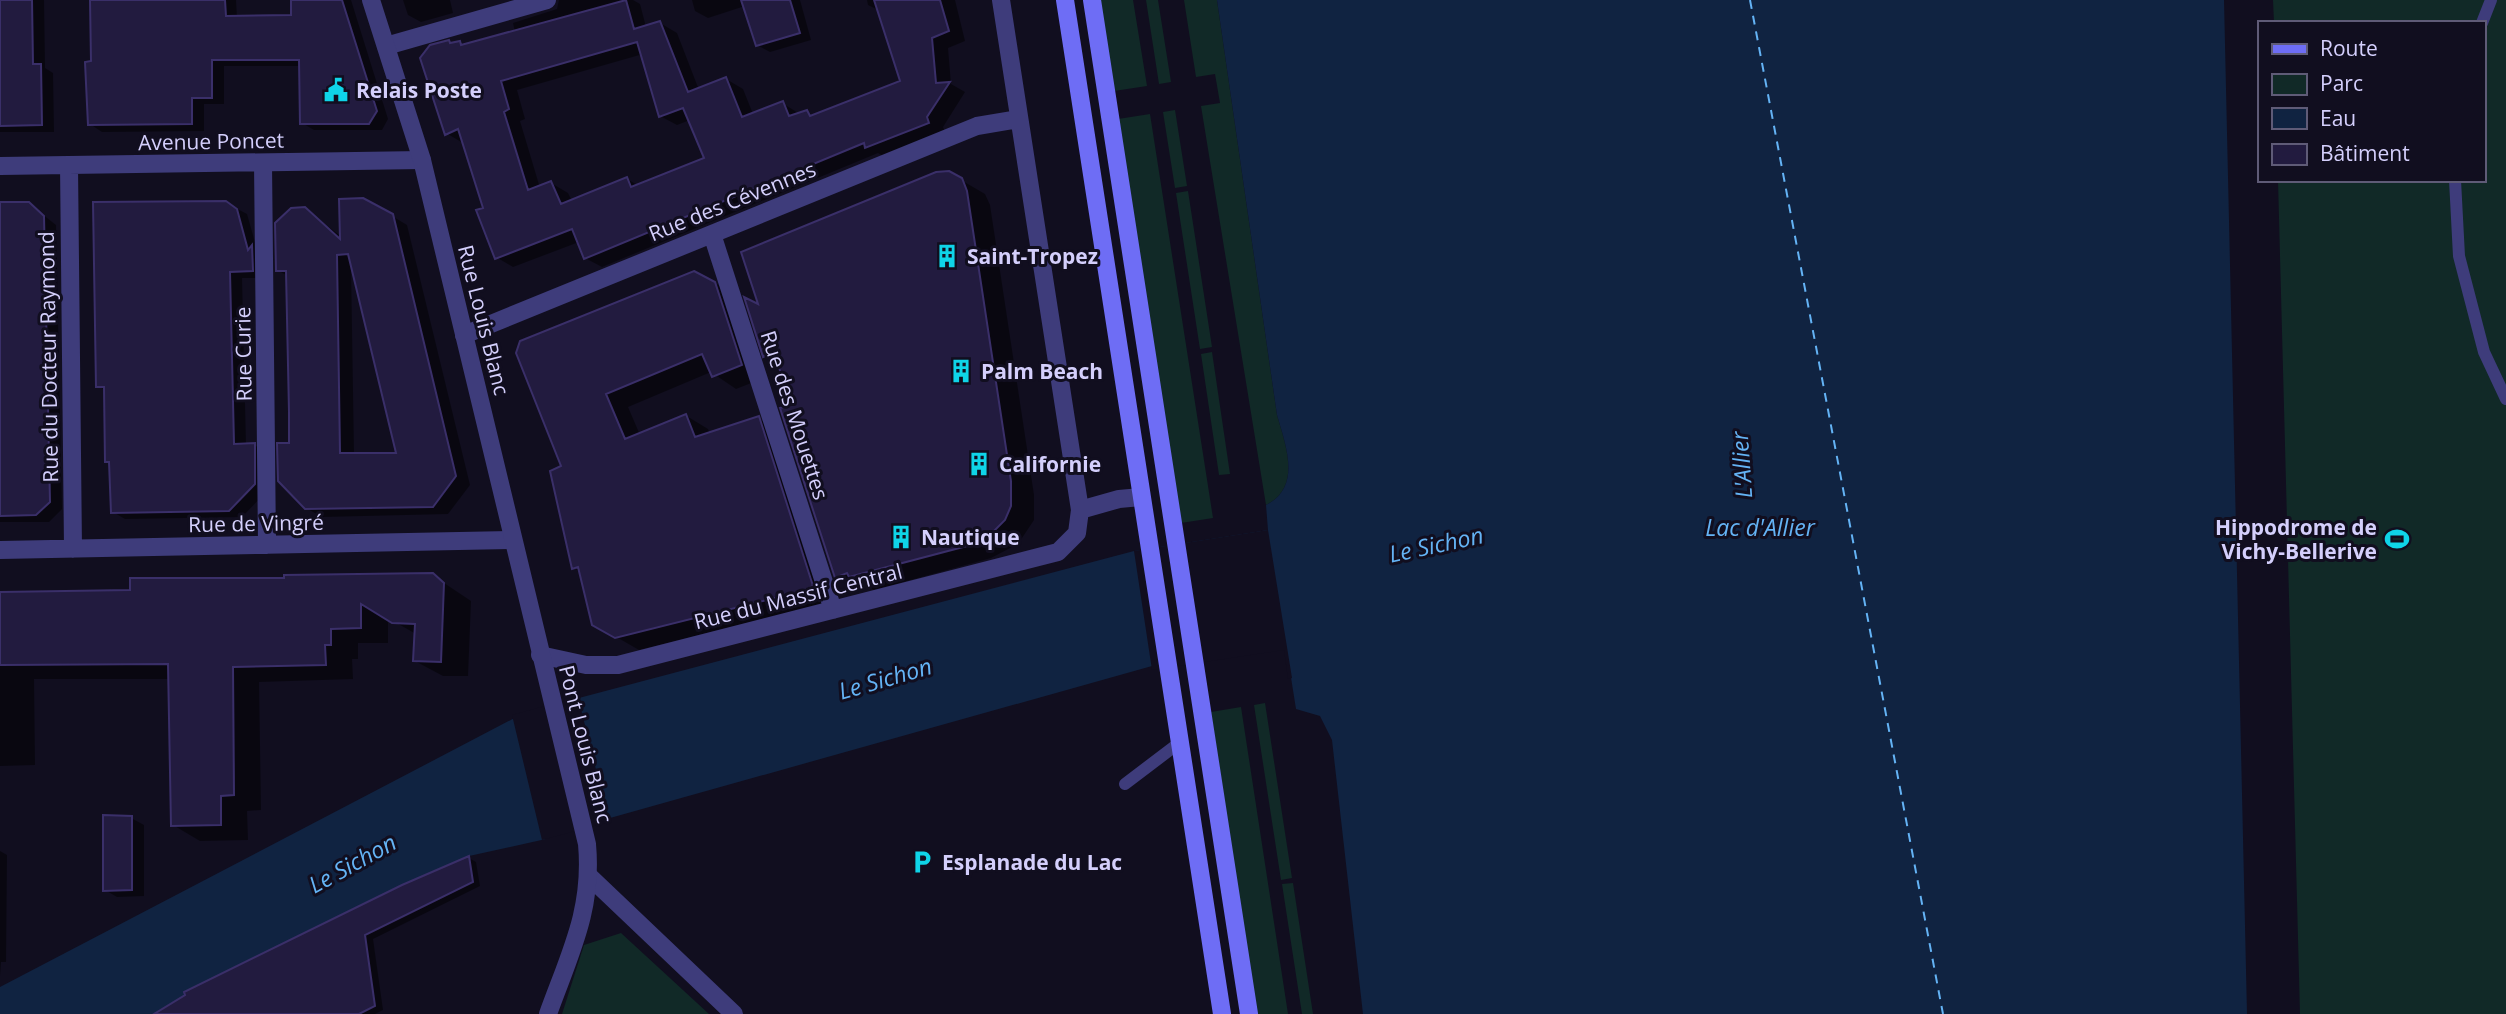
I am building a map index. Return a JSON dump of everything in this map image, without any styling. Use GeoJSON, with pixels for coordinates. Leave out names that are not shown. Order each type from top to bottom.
{"type":"FeatureCollection","features":[{"type":"Feature","properties":{"kind":"main road"},"geometry":{"type":"LineString","coordinates":[[1065,0],[1222,1014]]}},
{"type":"Feature","properties":{"kind":"main road"},"geometry":{"type":"LineString","coordinates":[[1092,0],[1248,1014]]}},
{"type":"Feature","properties":{"kind":"street","name":"Rue Louis Blanc"},"geometry":{"type":"LineString","coordinates":[[371,0],[422,160],[540,655]]}},
{"type":"Feature","properties":{"kind":"street"},"geometry":{"type":"LineString","coordinates":[[386,46],[547,0]]}},
{"type":"Feature","properties":{"kind":"street"},"geometry":{"type":"LineString","coordinates":[[1001,0],[1080,510],[1119,499],[1141,497]]}},
{"type":"Feature","properties":{"kind":"street","name":"Rue des Cévennes"},"geometry":{"type":"LineString","coordinates":[[464,335],[977,126],[1019,119]]}},
{"type":"Feature","properties":{"kind":"street","name":"Avenue Poncet"},"geometry":{"type":"LineString","coordinates":[[0,166],[422,160]]}},
{"type":"Feature","properties":{"kind":"street","name":"Rue Curie"},"geometry":{"type":"LineString","coordinates":[[263,163],[267,545]]}},
{"type":"Feature","properties":{"kind":"street","name":"Rue du Docteur Raymond"},"geometry":{"type":"LineString","coordinates":[[69,165],[73,549]]}},
{"type":"Feature","properties":{"kind":"street","name":"Rue des Mouettes"},"geometry":{"type":"LineString","coordinates":[[712,234],[834,610]]}},
{"type":"Feature","properties":{"kind":"street","name":"Rue du Massif Central"},"geometry":{"type":"LineString","coordinates":[[540,655],[586,665],[618,666],[1058,552],[1077,533],[1080,510]]}},
{"type":"Feature","properties":{"kind":"street","name":"Rue de Vingré"},"geometry":{"type":"LineString","coordinates":[[0,550],[513,540]]}},
{"type":"Feature","properties":{"kind":"street","name":"Pont Louis Blanc"},"geometry":{"type":"LineString","coordinates":[[540,655],[587,844],[590,877]]}},
{"type":"Feature","properties":{"kind":"street"},"geometry":{"type":"LineString","coordinates":[[548,1014],[583,917],[590,877]]}},
{"type":"Feature","properties":{"kind":"street"},"geometry":{"type":"LineString","coordinates":[[590,877],[734,1014]]}},
{"type":"Feature","properties":{"kind":"lane"},"geometry":{"type":"LineString","coordinates":[[2483,21],[2491,0]]}},
{"type":"Feature","properties":{"kind":"lane"},"geometry":{"type":"LineString","coordinates":[[2455,182],[2459,256],[2484,352],[2506,399]]}},
{"type":"Feature","properties":{"kind":"lane"},"geometry":{"type":"LineString","coordinates":[[1125,784],[1179,743]]}},
{"type":"Feature","properties":{"kind":"green space"},"geometry":{"type":"Polygon","coordinates":[[[1100,0],[1133,0],[1147,86],[1114,91],[1100,0]]]}},
{"type":"Feature","properties":{"kind":"green space"},"geometry":{"type":"Polygon","coordinates":[[[1146,0],[1158,0],[1171,82],[1159,84],[1146,0]]]}},
{"type":"Feature","properties":{"kind":"green space"},"geometry":{"type":"Polygon","coordinates":[[[1184,0],[1217,0],[1277,415],[1287,452],[1288,477],[1284,488],[1266,505],[1201,106],[1220,103],[1215,74],[1196,77],[1184,0]]]}},
{"type":"Feature","properties":{"kind":"green space","name":"Hippodrome de Vichy-Bellerive"},"geometry":{"type":"Polygon","coordinates":[[[2273,0],[2506,0],[2506,1014],[2300,1014],[2278,182],[2485,182],[2485,21],[2274,21],[2273,0]]]}},
{"type":"Feature","properties":{"kind":"green space"},"geometry":{"type":"Polygon","coordinates":[[[1175,110],[1187,186],[1175,188],[1163,112],[1175,110]]]}},
{"type":"Feature","properties":{"kind":"green space"},"geometry":{"type":"Polygon","coordinates":[[[1150,114],[1213,518],[1181,523],[1118,119],[1150,114]]]}},
{"type":"Feature","properties":{"kind":"green space"},"geometry":{"type":"Polygon","coordinates":[[[1188,191],[1212,347],[1200,349],[1176,193],[1188,191]]]}},
{"type":"Feature","properties":{"kind":"green space"},"geometry":{"type":"Polygon","coordinates":[[[1212,352],[1230,474],[1219,475],[1201,354],[1212,352]]]}},
{"type":"Feature","properties":{"kind":"green space"},"geometry":{"type":"Polygon","coordinates":[[[1265,703],[1292,878],[1281,880],[1254,705],[1265,703]]]}},
{"type":"Feature","properties":{"kind":"green space"},"geometry":{"type":"Polygon","coordinates":[[[1241,707],[1288,1014],[1257,1014],[1211,712],[1241,707]]]}},
{"type":"Feature","properties":{"kind":"green space"},"geometry":{"type":"Polygon","coordinates":[[[1293,883],[1313,1014],[1302,1014],[1282,884],[1293,883]]]}},
{"type":"Feature","properties":{"kind":"green space"},"geometry":{"type":"Polygon","coordinates":[[[621,933],[709,1014],[562,1014],[584,945],[621,933]]]}},
{"type":"Feature","properties":{"kind":"water","name":"Lac d'Allier"},"geometry":{"type":"Polygon","coordinates":[[[1217,0],[2224,0],[2247,1014],[1363,1014],[1332,740],[1320,716],[1296,709],[1286,646],[1152,666],[546,836],[546,839],[469,856],[402,885],[184,992],[185,995],[154,1014],[0,1014],[0,987],[526,712],[1134,551],[1268,530],[1266,505],[1284,488],[1288,477],[1287,452],[1277,415],[1217,0]]]}},
{"type":"Feature","properties":{"kind":"pier"},"geometry":{"type":"Polygon","coordinates":[[[1268,530],[1292,678],[1288,679],[1284,650],[1152,670],[1134,551],[1268,530]]]}},
{"type":"Feature","properties":{"kind":"pier"},"geometry":{"type":"Polygon","coordinates":[[[578,697],[609,822],[542,840],[512,715],[578,697]]]}},
{"type":"Feature","properties":{"kind":"building"},"geometry":{"type":"Polygon","coordinates":[[[0,0],[32,0],[33,64],[41,64],[42,125],[0,126],[0,0]]]}},
{"type":"Feature","properties":{"kind":"building"},"geometry":{"type":"Polygon","coordinates":[[[90,0],[225,0],[226,16],[291,15],[291,0],[342,0],[377,111],[369,124],[300,124],[299,60],[212,60],[212,98],[192,98],[192,124],[88,125],[85,62],[91,61],[90,0]]]}},
{"type":"Feature","properties":{"kind":"building"},"geometry":{"type":"Polygon","coordinates":[[[626,0],[634,29],[660,21],[688,92],[726,77],[742,117],[783,101],[789,116],[807,110],[810,116],[900,81],[874,0],[940,0],[949,31],[932,38],[936,83],[950,82],[927,117],[929,123],[865,148],[864,143],[584,259],[572,229],[495,259],[476,210],[483,208],[458,129],[445,135],[420,58],[430,45],[449,40],[450,43],[460,41],[461,45],[626,0]],[[637,42],[501,81],[509,109],[504,112],[528,190],[551,181],[561,204],[627,177],[631,187],[704,158],[683,108],[659,117],[637,42]]]}},
{"type":"Feature","properties":{"kind":"building"},"geometry":{"type":"Polygon","coordinates":[[[741,0],[790,0],[800,33],[756,46],[741,0]]]}},
{"type":"Feature","properties":{"kind":"building"},"geometry":{"type":"Polygon","coordinates":[[[949,171],[962,178],[967,191],[1011,481],[1011,506],[1005,520],[994,531],[967,546],[849,577],[847,573],[835,578],[780,408],[791,405],[774,352],[763,357],[744,297],[758,304],[741,252],[936,172],[949,171]]]}},
{"type":"Feature","properties":{"kind":"building"},"geometry":{"type":"Polygon","coordinates":[[[363,198],[393,214],[456,476],[433,507],[305,509],[278,481],[277,443],[289,443],[289,412],[286,271],[276,271],[275,223],[291,208],[305,207],[340,239],[339,199],[363,198]],[[348,254],[337,255],[340,453],[396,453],[348,254]]]}},
{"type":"Feature","properties":{"kind":"building"},"geometry":{"type":"Polygon","coordinates":[[[226,201],[237,209],[248,250],[252,245],[253,271],[230,272],[234,444],[255,443],[255,484],[229,511],[111,513],[109,462],[105,462],[104,387],[96,387],[93,202],[226,201]]]}},
{"type":"Feature","properties":{"kind":"building"},"geometry":{"type":"Polygon","coordinates":[[[0,202],[29,202],[44,216],[50,502],[36,515],[0,516],[0,202]]]}},
{"type":"Feature","properties":{"kind":"building"},"geometry":{"type":"Polygon","coordinates":[[[694,271],[715,282],[742,365],[712,377],[702,354],[606,394],[625,439],[686,414],[695,437],[759,416],[813,586],[803,591],[615,638],[592,625],[578,567],[572,569],[550,471],[561,466],[516,353],[520,341],[694,271]]]}},
{"type":"Feature","properties":{"kind":"building"},"geometry":{"type":"Polygon","coordinates":[[[433,573],[444,583],[441,662],[413,661],[415,624],[392,623],[361,604],[361,628],[331,629],[331,645],[325,645],[326,665],[233,667],[234,795],[221,796],[221,825],[171,826],[168,664],[0,665],[0,592],[130,590],[130,578],[284,578],[284,575],[433,573]]]}},
{"type":"Feature","properties":{"kind":"building"},"geometry":{"type":"Polygon","coordinates":[[[103,815],[132,816],[132,890],[103,891],[103,815]]]}},
{"type":"Feature","properties":{"kind":"building"},"geometry":{"type":"Polygon","coordinates":[[[469,856],[473,882],[365,935],[375,1006],[359,1014],[154,1014],[185,995],[184,992],[402,885],[469,856]]]}},
{"type":"Feature","properties":{"kind":"ferry route"},"geometry":{"type":"LineString","coordinates":[[1750,0],[1943,1014]]}},
{"type":"Feature","properties":{"kind":"place","name":"Relais Poste"},"geometry":{"type":"Point","coordinates":[336,90]}},
{"type":"Feature","properties":{"kind":"place","name":"Saint-Tropez"},"geometry":{"type":"Point","coordinates":[947,256]}},
{"type":"Feature","properties":{"kind":"place","name":"Palm Beach"},"geometry":{"type":"Point","coordinates":[961,371]}},
{"type":"Feature","properties":{"kind":"place","name":"Californie"},"geometry":{"type":"Point","coordinates":[979,464]}},
{"type":"Feature","properties":{"kind":"place","name":"Nautique"},"geometry":{"type":"Point","coordinates":[901,537]}},
{"type":"Feature","properties":{"kind":"place","name":"Hippodrome de Vichy-Bellerive"},"geometry":{"type":"Point","coordinates":[2397,539]}},
{"type":"Feature","properties":{"kind":"place","name":"Esplanade du Lac"},"geometry":{"type":"Point","coordinates":[922,862]}},
{"type":"Feature","properties":{"kind":"water label","name":"L'Allier"},"geometry":{"type":"Point","coordinates":[1741,465]}},
{"type":"Feature","properties":{"kind":"water label","name":"Le Sichon"},"geometry":{"type":"Point","coordinates":[1436,544]}},
{"type":"Feature","properties":{"kind":"water label","name":"Le Sichon"},"geometry":{"type":"Point","coordinates":[885,678]}},
{"type":"Feature","properties":{"kind":"water label","name":"Le Sichon"},"geometry":{"type":"Point","coordinates":[352,863]}}]}
